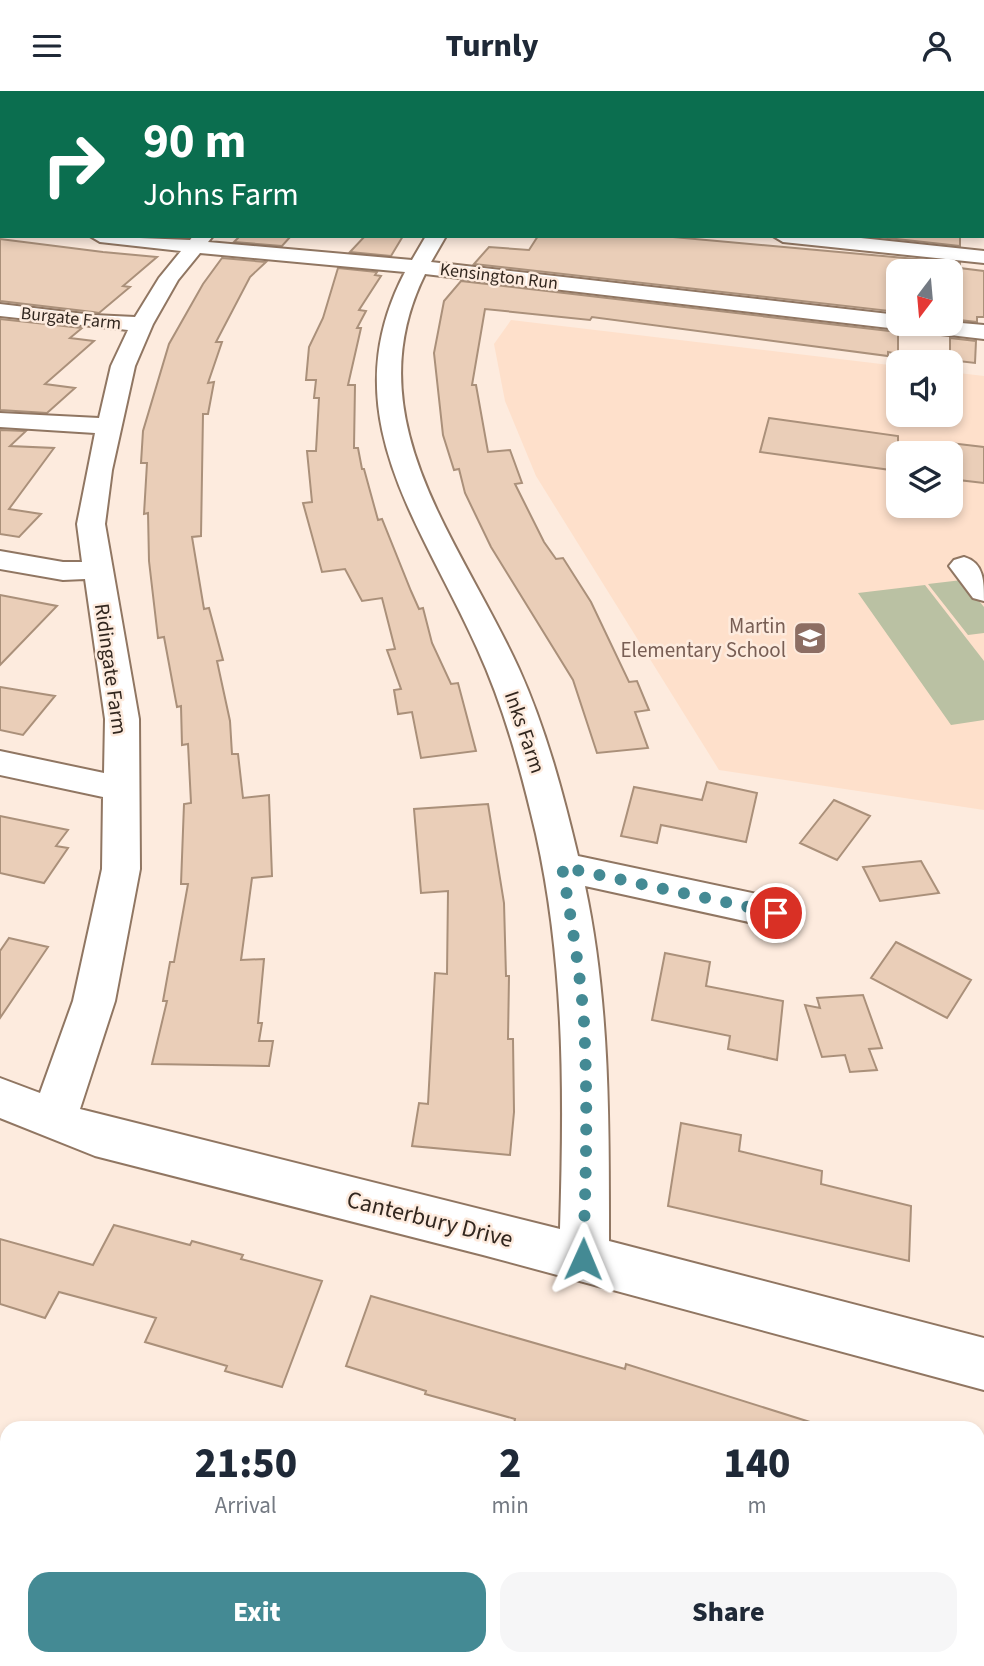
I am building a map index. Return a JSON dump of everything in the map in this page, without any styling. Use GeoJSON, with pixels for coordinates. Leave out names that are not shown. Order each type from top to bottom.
{"type":"FeatureCollection","features":[{"type":"Feature","properties":{"kind":"street","name":"Kensington Run"},"geometry":{"type":"LineString","coordinates":[[133,238],[198,242],[886,321]]}},
{"type":"Feature","properties":{"kind":"street","name":"Inks Farm"},"geometry":{"type":"LineString","coordinates":[[435,238],[417,267],[393,330],[388,362],[389,397],[419,504],[491,644],[521,713],[541,777],[562,867],[575,939],[583,1020],[587,1104],[583,1259]]}},
{"type":"Feature","properties":{"kind":"street"},"geometry":{"type":"LineString","coordinates":[[802,238],[984,257]]}},
{"type":"Feature","properties":{"kind":"street","name":"Ridingate Farm"},"geometry":{"type":"LineString","coordinates":[[54,1120],[94,1001],[121,869],[119,788],[122,719],[96,570],[91,524],[107,426],[123,366],[142,324],[169,278],[198,242]]}},
{"type":"Feature","properties":{"kind":"street","name":"Burgate Farm"},"geometry":{"type":"LineString","coordinates":[[0,310],[93,323],[142,324]]}},
{"type":"Feature","properties":{"kind":"street"},"geometry":{"type":"LineString","coordinates":[[963,330],[984,332]]}},
{"type":"Feature","properties":{"kind":"street"},"geometry":{"type":"LineString","coordinates":[[0,420],[107,426]]}},
{"type":"Feature","properties":{"kind":"street"},"geometry":{"type":"LineString","coordinates":[[0,560],[63,571],[96,570]]}},
{"type":"Feature","properties":{"kind":"street"},"geometry":{"type":"LineString","coordinates":[[964,566],[984,592]]}},
{"type":"Feature","properties":{"kind":"street"},"geometry":{"type":"LineString","coordinates":[[0,763],[119,788]]}},
{"type":"Feature","properties":{"kind":"street"},"geometry":{"type":"LineString","coordinates":[[562,867],[776,913]]}},
{"type":"Feature","properties":{"kind":"street","name":"Canterbury Drive"},"geometry":{"type":"LineString","coordinates":[[0,1098],[95,1135],[984,1364]]}},
{"type":"Feature","properties":{"kind":"shaded area","name":"Martin Elementary School"},"geometry":{"type":"Polygon","coordinates":[[[511,320],[886,365],[886,427],[963,427],[963,374],[984,376],[984,810],[719,770],[536,476],[505,401],[494,344],[511,320]]]}},
{"type":"Feature","properties":{"kind":"green space"},"geometry":{"type":"Polygon","coordinates":[[[962,580],[984,607],[984,633],[968,635],[928,584],[962,580]]]}},
{"type":"Feature","properties":{"kind":"green space"},"geometry":{"type":"Polygon","coordinates":[[[925,585],[984,661],[984,720],[951,725],[858,593],[925,585]]]}},
{"type":"Feature","properties":{"kind":"building"},"geometry":{"type":"Polygon","coordinates":[[[238,238],[289,238],[282,246],[234,242],[238,238]]]}},
{"type":"Feature","properties":{"kind":"building"},"geometry":{"type":"Polygon","coordinates":[[[363,238],[402,238],[391,256],[350,252],[363,238]]]}},
{"type":"Feature","properties":{"kind":"building"},"geometry":{"type":"Polygon","coordinates":[[[537,238],[684,238],[916,259],[886,259],[886,311],[474,264],[489,247],[529,250],[537,238]]]}},
{"type":"Feature","properties":{"kind":"building"},"geometry":{"type":"Polygon","coordinates":[[[887,238],[960,238],[960,246],[887,238]]]}},
{"type":"Feature","properties":{"kind":"building"},"geometry":{"type":"Polygon","coordinates":[[[0,239],[157,257],[123,286],[130,287],[99,313],[0,301],[0,239]]]}},
{"type":"Feature","properties":{"kind":"building"},"geometry":{"type":"Polygon","coordinates":[[[222,258],[266,262],[250,277],[216,342],[222,342],[208,383],[214,382],[208,414],[203,414],[201,536],[192,537],[204,609],[209,608],[223,660],[217,661],[230,721],[232,754],[238,754],[243,798],[269,795],[272,876],[252,878],[241,960],[264,959],[258,1023],[262,1023],[259,1041],[273,1041],[269,1066],[152,1064],[167,1001],[163,1001],[170,962],[174,962],[188,884],[181,884],[184,804],[191,803],[188,744],[182,745],[181,706],[177,707],[164,637],[158,638],[149,561],[148,513],[144,514],[147,463],[141,463],[143,431],[169,344],[203,284],[222,258]]]}},
{"type":"Feature","properties":{"kind":"building"},"geometry":{"type":"Polygon","coordinates":[[[338,268],[377,272],[375,275],[381,276],[359,310],[366,311],[357,328],[361,328],[348,385],[355,385],[354,448],[358,448],[378,520],[382,519],[419,609],[423,608],[432,643],[451,684],[458,683],[476,751],[421,758],[412,712],[398,714],[394,690],[401,689],[387,650],[395,649],[382,598],[362,601],[345,569],[322,572],[303,503],[312,502],[307,451],[316,451],[319,398],[314,398],[316,380],[306,380],[309,347],[323,318],[338,268]]]}},
{"type":"Feature","properties":{"kind":"building"},"geometry":{"type":"Polygon","coordinates":[[[963,268],[984,271],[984,317],[977,317],[977,322],[963,320],[963,268]]]}},
{"type":"Feature","properties":{"kind":"building"},"geometry":{"type":"Polygon","coordinates":[[[461,281],[886,331],[886,336],[898,336],[898,350],[886,350],[886,356],[592,317],[590,320],[485,309],[472,385],[476,385],[488,452],[510,450],[522,483],[515,484],[544,542],[556,559],[563,558],[591,602],[629,682],[637,681],[649,710],[635,712],[648,748],[597,753],[573,680],[491,547],[465,493],[459,469],[454,470],[443,435],[434,353],[444,301],[461,281]]]}},
{"type":"Feature","properties":{"kind":"building"},"geometry":{"type":"Polygon","coordinates":[[[0,319],[82,328],[70,338],[94,341],[45,384],[75,388],[47,413],[0,410],[0,319]]]}},
{"type":"Feature","properties":{"kind":"building"},"geometry":{"type":"Polygon","coordinates":[[[950,338],[976,341],[975,363],[963,362],[963,350],[950,350],[950,338]]]}},
{"type":"Feature","properties":{"kind":"building"},"geometry":{"type":"Polygon","coordinates":[[[769,418],[898,436],[898,441],[886,441],[886,469],[760,452],[769,418]]]}},
{"type":"Feature","properties":{"kind":"building"},"geometry":{"type":"Polygon","coordinates":[[[0,430],[26,431],[10,446],[54,448],[9,509],[41,514],[19,537],[0,534],[0,430]]]}},
{"type":"Feature","properties":{"kind":"building"},"geometry":{"type":"Polygon","coordinates":[[[963,445],[984,447],[984,483],[963,481],[963,445]]]}},
{"type":"Feature","properties":{"kind":"building"},"geometry":{"type":"Polygon","coordinates":[[[0,595],[57,606],[0,665],[0,595]]]}},
{"type":"Feature","properties":{"kind":"building"},"geometry":{"type":"Polygon","coordinates":[[[0,687],[55,696],[23,735],[0,730],[0,687]]]}},
{"type":"Feature","properties":{"kind":"building"},"geometry":{"type":"Polygon","coordinates":[[[707,782],[757,793],[746,842],[661,825],[657,843],[621,836],[634,787],[702,800],[707,782]]]}},
{"type":"Feature","properties":{"kind":"building"},"geometry":{"type":"Polygon","coordinates":[[[834,800],[870,816],[837,860],[800,843],[834,800]]]}},
{"type":"Feature","properties":{"kind":"building"},"geometry":{"type":"Polygon","coordinates":[[[488,804],[504,903],[506,976],[509,976],[508,1039],[513,1039],[514,1112],[510,1155],[412,1146],[419,1103],[428,1104],[435,973],[447,974],[448,891],[421,893],[414,809],[488,804]]]}},
{"type":"Feature","properties":{"kind":"building"},"geometry":{"type":"Polygon","coordinates":[[[0,816],[68,830],[56,846],[68,848],[44,883],[0,873],[0,816]]]}},
{"type":"Feature","properties":{"kind":"building"},"geometry":{"type":"Polygon","coordinates":[[[921,861],[939,893],[880,901],[863,867],[921,861]]]}},
{"type":"Feature","properties":{"kind":"building"},"geometry":{"type":"Polygon","coordinates":[[[9,938],[48,947],[0,1018],[0,951],[9,938]]]}},
{"type":"Feature","properties":{"kind":"building"},"geometry":{"type":"Polygon","coordinates":[[[896,942],[971,980],[947,1018],[871,978],[896,942]]]}},
{"type":"Feature","properties":{"kind":"building"},"geometry":{"type":"Polygon","coordinates":[[[665,953],[710,962],[706,986],[783,1001],[777,1060],[728,1049],[730,1036],[652,1020],[665,953]]]}},
{"type":"Feature","properties":{"kind":"building"},"geometry":{"type":"Polygon","coordinates":[[[863,995],[882,1048],[869,1049],[877,1070],[850,1072],[845,1055],[822,1057],[805,1005],[820,1008],[817,998],[863,995]]]}},
{"type":"Feature","properties":{"kind":"building"},"geometry":{"type":"Polygon","coordinates":[[[681,1123],[741,1135],[739,1151],[822,1171],[821,1184],[911,1206],[909,1261],[668,1206],[681,1123]]]}},
{"type":"Feature","properties":{"kind":"building"},"geometry":{"type":"Polygon","coordinates":[[[114,1225],[190,1245],[192,1241],[243,1255],[241,1259],[322,1281],[282,1387],[225,1371],[227,1366],[145,1342],[156,1318],[59,1292],[45,1318],[0,1304],[0,1239],[93,1265],[114,1225]]]}},
{"type":"Feature","properties":{"kind":"building"},"geometry":{"type":"Polygon","coordinates":[[[371,1296],[625,1369],[626,1364],[807,1421],[515,1421],[425,1394],[426,1391],[346,1366],[371,1296]]]}},
{"type":"Feature","properties":{"kind":"place","name":"Martin Elementary School"},"geometry":{"type":"Point","coordinates":[810,638]}},
{"type":"Feature","properties":{"kind":"route"},"geometry":{"type":"LineString","coordinates":[[583,1259],[587,1104],[583,1020],[575,939],[562,867],[776,913]]}}]}
